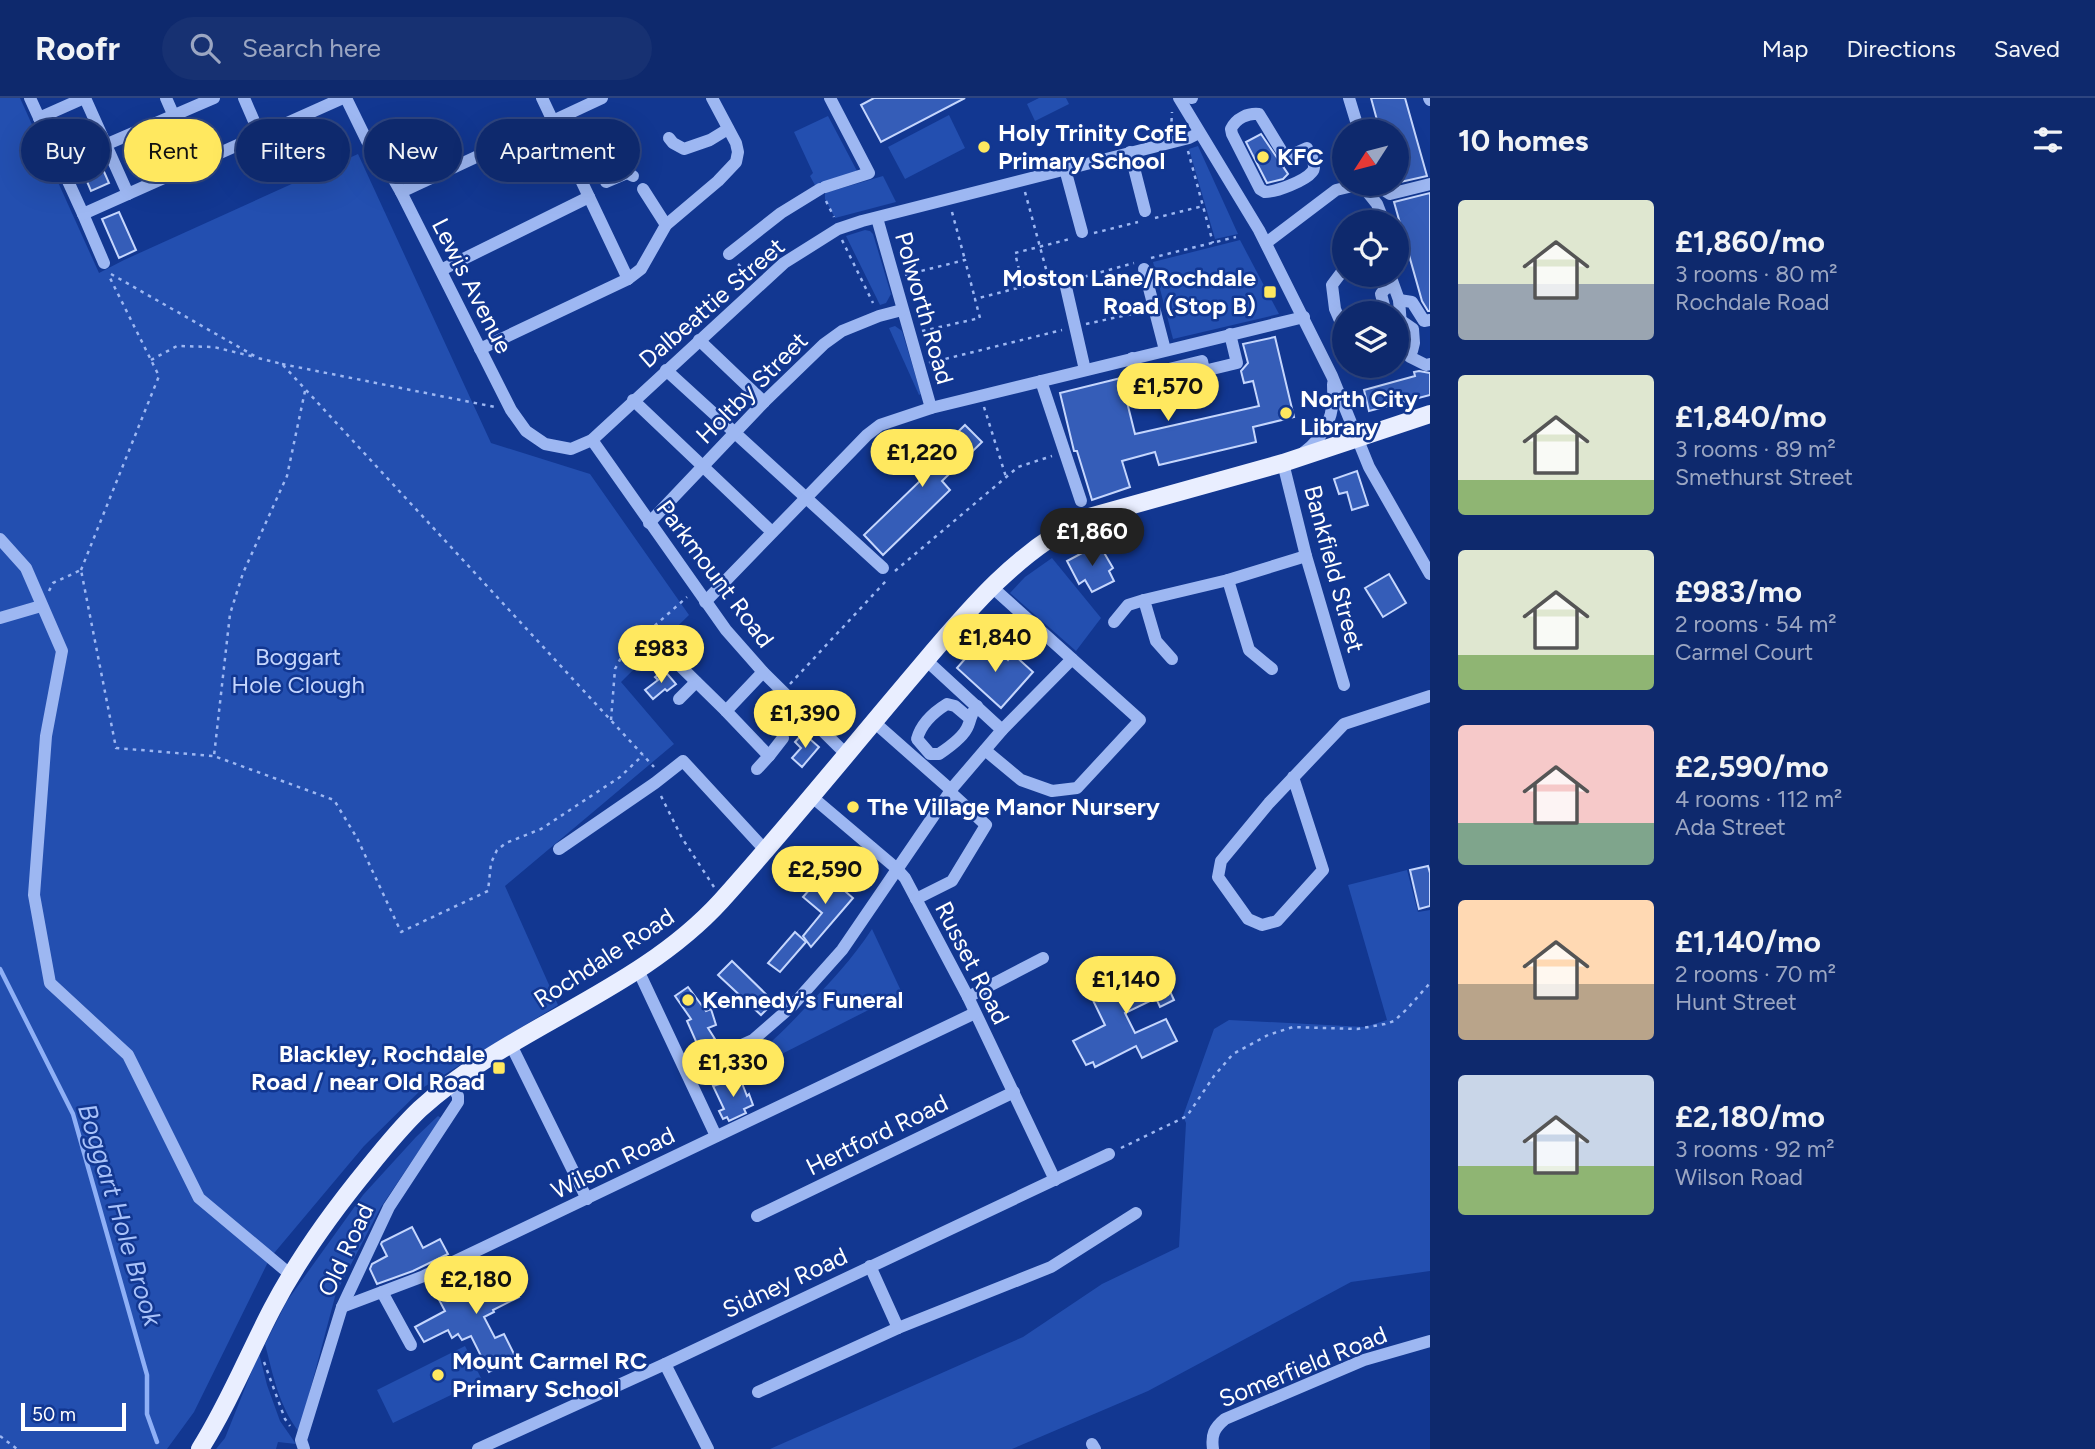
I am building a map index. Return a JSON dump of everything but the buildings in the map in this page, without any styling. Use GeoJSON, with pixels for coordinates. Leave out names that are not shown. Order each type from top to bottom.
{"type":"FeatureCollection","features":[{"type":"Feature","properties":{"kind":"main road","name":"Rochdale Road"},"geometry":{"type":"LineString","coordinates":[[200,1449],[291,1275],[352,1188],[388,1144],[420,1110],[451,1084],[485,1060],[638,970],[672,947],[701,922],[926,660],[1016,564],[1065,527],[1086,518],[1287,462],[1430,414]]}},
{"type":"Feature","properties":{"kind":"street"},"geometry":{"type":"LineString","coordinates":[[30,98],[39,118],[84,98],[94,119]]}},
{"type":"Feature","properties":{"kind":"street"},"geometry":{"type":"LineString","coordinates":[[166,98],[176,119]]}},
{"type":"Feature","properties":{"kind":"street"},"geometry":{"type":"LineString","coordinates":[[110,143],[214,98]]}},
{"type":"Feature","properties":{"kind":"street"},"geometry":{"type":"LineString","coordinates":[[244,98],[253,119]]}},
{"type":"Feature","properties":{"kind":"street"},"geometry":{"type":"LineString","coordinates":[[297,119],[345,98]]}},
{"type":"Feature","properties":{"kind":"street","name":"Lewis Avenue"},"geometry":{"type":"LineString","coordinates":[[345,98],[367,141],[401,192],[511,410],[526,431],[545,444],[571,449],[592,440]]}},
{"type":"Feature","properties":{"kind":"street"},"geometry":{"type":"LineString","coordinates":[[542,98],[556,119],[602,98]]}},
{"type":"Feature","properties":{"kind":"street"},"geometry":{"type":"LineString","coordinates":[[480,349],[628,278],[640,268],[666,225],[736,162],[736,143],[712,98]]}},
{"type":"Feature","properties":{"kind":"street"},"geometry":{"type":"LineString","coordinates":[[729,254],[781,213],[822,188],[869,173],[830,98]]}},
{"type":"Feature","properties":{"kind":"street"},"geometry":{"type":"LineString","coordinates":[[1349,98],[1355,119]]}},
{"type":"Feature","properties":{"kind":"street"},"geometry":{"type":"LineString","coordinates":[[1177,103],[1199,133],[1266,243],[1332,376]]}},
{"type":"Feature","properties":{"kind":"street"},"geometry":{"type":"LineString","coordinates":[[1259,114],[1284,155],[1310,152],[1314,167],[1312,172],[1293,184],[1265,192],[1260,189],[1231,129],[1237,120],[1259,114]]}},
{"type":"Feature","properties":{"kind":"street"},"geometry":{"type":"LineString","coordinates":[[668,138],[684,149],[710,140],[728,129]]}},
{"type":"Feature","properties":{"kind":"street","name":"Dalbeattie Street"},"geometry":{"type":"LineString","coordinates":[[592,440],[758,285],[784,263],[838,229],[862,220],[1179,141],[1199,133]]}},
{"type":"Feature","properties":{"kind":"street"},"geometry":{"type":"LineString","coordinates":[[1130,152],[1145,211]]}},
{"type":"Feature","properties":{"kind":"street"},"geometry":{"type":"LineString","coordinates":[[110,154],[128,194]]}},
{"type":"Feature","properties":{"kind":"street"},"geometry":{"type":"LineString","coordinates":[[401,192],[476,157]]}},
{"type":"Feature","properties":{"kind":"street"},"geometry":{"type":"LineString","coordinates":[[1066,169],[1082,232]]}},
{"type":"Feature","properties":{"kind":"street"},"geometry":{"type":"LineString","coordinates":[[69,182],[104,263]]}},
{"type":"Feature","properties":{"kind":"street"},"geometry":{"type":"LineString","coordinates":[[83,214],[155,182]]}},
{"type":"Feature","properties":{"kind":"street"},"geometry":{"type":"LineString","coordinates":[[583,182],[628,278]]}},
{"type":"Feature","properties":{"kind":"street"},"geometry":{"type":"LineString","coordinates":[[1409,189],[1430,184]]}},
{"type":"Feature","properties":{"kind":"street"},"geometry":{"type":"LineString","coordinates":[[643,189],[666,225]]}},
{"type":"Feature","properties":{"kind":"street"},"geometry":{"type":"LineString","coordinates":[[1266,243],[1332,193]]}},
{"type":"Feature","properties":{"kind":"street"},"geometry":{"type":"LineString","coordinates":[[441,270],[589,197]]}},
{"type":"Feature","properties":{"kind":"street","name":"Polworth Road"},"geometry":{"type":"LineString","coordinates":[[877,218],[932,408]]}},
{"type":"Feature","properties":{"kind":"street"},"geometry":{"type":"LineString","coordinates":[[1144,269],[1165,350]]}},
{"type":"Feature","properties":{"kind":"street"},"geometry":{"type":"LineString","coordinates":[[1066,286],[1085,370]]}},
{"type":"Feature","properties":{"kind":"street"},"geometry":{"type":"LineString","coordinates":[[1394,287],[1399,300],[1400,320],[1413,328],[1415,343],[1410,357],[1426,365],[1430,364]]}},
{"type":"Feature","properties":{"kind":"street"},"geometry":{"type":"LineString","coordinates":[[1399,300],[1412,302],[1424,321],[1430,320]]}},
{"type":"Feature","properties":{"kind":"street","name":"Holtby Street"},"geometry":{"type":"LineString","coordinates":[[649,523],[764,402],[824,344],[842,331],[902,310]]}},
{"type":"Feature","properties":{"kind":"street"},"geometry":{"type":"LineString","coordinates":[[705,602],[852,449],[880,425],[932,408],[1304,317]]}},
{"type":"Feature","properties":{"kind":"street"},"geometry":{"type":"LineString","coordinates":[[1132,358],[1136,377],[1202,361],[1204,371],[1231,365],[1237,363],[1230,334]]}},
{"type":"Feature","properties":{"kind":"street"},"geometry":{"type":"LineString","coordinates":[[699,340],[764,402]]}},
{"type":"Feature","properties":{"kind":"street"},"geometry":{"type":"LineString","coordinates":[[666,370],[883,568]]}},
{"type":"Feature","properties":{"kind":"street"},"geometry":{"type":"LineString","coordinates":[[1287,462],[1310,448],[1329,425],[1333,407],[1332,378]]}},
{"type":"Feature","properties":{"kind":"street"},"geometry":{"type":"LineString","coordinates":[[1333,378],[1369,467],[1430,574]]}},
{"type":"Feature","properties":{"kind":"street"},"geometry":{"type":"LineString","coordinates":[[1041,381],[1081,501]]}},
{"type":"Feature","properties":{"kind":"street"},"geometry":{"type":"LineString","coordinates":[[633,400],[772,532]]}},
{"type":"Feature","properties":{"kind":"street","name":"Parkmount Road"},"geometry":{"type":"LineString","coordinates":[[592,440],[726,630],[763,672],[846,754]]}},
{"type":"Feature","properties":{"kind":"street","name":"Bankfield Street"},"geometry":{"type":"LineString","coordinates":[[1287,462],[1306,556],[1343,685]]}},
{"type":"Feature","properties":{"kind":"street"},"geometry":{"type":"LineString","coordinates":[[0,539],[26,568],[62,651],[46,736],[34,895],[50,983],[128,1055],[199,1198],[291,1275]]}},
{"type":"Feature","properties":{"kind":"street"},"geometry":{"type":"LineString","coordinates":[[1114,622],[1128,606],[1144,600],[1228,580],[1306,556]]}},
{"type":"Feature","properties":{"kind":"street"},"geometry":{"type":"LineString","coordinates":[[1228,580],[1249,650],[1272,669]]}},
{"type":"Feature","properties":{"kind":"street"},"geometry":{"type":"LineString","coordinates":[[985,750],[1021,780],[1052,791],[1077,788],[1140,720],[992,587]]}},
{"type":"Feature","properties":{"kind":"street"},"geometry":{"type":"LineString","coordinates":[[1144,600],[1156,641],[1172,659]]}},
{"type":"Feature","properties":{"kind":"street"},"geometry":{"type":"LineString","coordinates":[[0,618],[41,606]]}},
{"type":"Feature","properties":{"kind":"street"},"geometry":{"type":"LineString","coordinates":[[990,621],[1022,649],[1039,629]]}},
{"type":"Feature","properties":{"kind":"street"},"geometry":{"type":"LineString","coordinates":[[686,1070],[753,1040],[792,1006],[842,950],[950,791],[1002,730],[1072,659]]}},
{"type":"Feature","properties":{"kind":"street"},"geometry":{"type":"LineString","coordinates":[[926,660],[1002,730]]}},
{"type":"Feature","properties":{"kind":"street"},"geometry":{"type":"LineString","coordinates":[[677,662],[769,755]]}},
{"type":"Feature","properties":{"kind":"street"},"geometry":{"type":"LineString","coordinates":[[726,711],[763,672]]}},
{"type":"Feature","properties":{"kind":"street"},"geometry":{"type":"LineString","coordinates":[[679,699],[696,682]]}},
{"type":"Feature","properties":{"kind":"street"},"geometry":{"type":"LineString","coordinates":[[1293,777],[1324,870],[1277,921],[1262,925],[1248,919],[1218,877],[1221,861],[1269,803],[1293,777],[1344,724],[1430,696]]}},
{"type":"Feature","properties":{"kind":"street"},"geometry":{"type":"LineString","coordinates":[[968,717],[977,706]]}},
{"type":"Feature","properties":{"kind":"street"},"geometry":{"type":"LineString","coordinates":[[874,722],[986,825],[952,881],[916,899]]}},
{"type":"Feature","properties":{"kind":"street"},"geometry":{"type":"LineString","coordinates":[[757,769],[783,738]]}},
{"type":"Feature","properties":{"kind":"street"},"geometry":{"type":"LineString","coordinates":[[559,849],[683,761],[765,850]]}},
{"type":"Feature","properties":{"kind":"street","name":"Russet Road"},"geometry":{"type":"LineString","coordinates":[[811,796],[905,878],[968,997],[1055,1181]]}},
{"type":"Feature","properties":{"kind":"street"},"geometry":{"type":"LineString","coordinates":[[853,872],[872,848]]}},
{"type":"Feature","properties":{"kind":"street"},"geometry":{"type":"LineString","coordinates":[[968,997],[1043,958]]}},
{"type":"Feature","properties":{"kind":"street"},"geometry":{"type":"LineString","coordinates":[[638,970],[716,1136]]}},
{"type":"Feature","properties":{"kind":"street","name":"Wilson Road"},"geometry":{"type":"LineString","coordinates":[[342,1307],[424,1276],[975,1013]]}},
{"type":"Feature","properties":{"kind":"street"},"geometry":{"type":"LineString","coordinates":[[511,1045],[587,1199]]}},
{"type":"Feature","properties":{"kind":"street","name":"Old Road"},"geometry":{"type":"LineString","coordinates":[[303,1444],[342,1307],[389,1207],[458,1102],[458,1096],[451,1084]]}},
{"type":"Feature","properties":{"kind":"street","name":"Hertford Road"},"geometry":{"type":"LineString","coordinates":[[757,1216],[1014,1092]]}},
{"type":"Feature","properties":{"kind":"street","name":"Sidney Road"},"geometry":{"type":"LineString","coordinates":[[478,1449],[665,1364],[1109,1154]]}},
{"type":"Feature","properties":{"kind":"street"},"geometry":{"type":"LineString","coordinates":[[758,1392],[898,1328],[1051,1267],[1136,1213]]}},
{"type":"Feature","properties":{"kind":"street"},"geometry":{"type":"LineString","coordinates":[[870,1266],[898,1328]]}},
{"type":"Feature","properties":{"kind":"street"},"geometry":{"type":"LineString","coordinates":[[383,1292],[411,1345]]}},
{"type":"Feature","properties":{"kind":"street","name":"Somerfield Road"},"geometry":{"type":"LineString","coordinates":[[1213,1449],[1215,1427],[1225,1419],[1364,1360],[1430,1341]]}},
{"type":"Feature","properties":{"kind":"street"},"geometry":{"type":"LineString","coordinates":[[665,1364],[708,1449]]}},
{"type":"Feature","properties":{"kind":"path"},"geometry":{"type":"LineString","coordinates":[[1177,103],[1172,109],[1170,133],[1179,141],[1213,243]]}},
{"type":"Feature","properties":{"kind":"path"},"geometry":{"type":"LineString","coordinates":[[1022,180],[1049,280]]}},
{"type":"Feature","properties":{"kind":"path"},"geometry":{"type":"LineString","coordinates":[[822,188],[879,316]]}},
{"type":"Feature","properties":{"kind":"path"},"geometry":{"type":"LineString","coordinates":[[949,198],[975,299]]}},
{"type":"Feature","properties":{"kind":"path"},"geometry":{"type":"LineString","coordinates":[[729,254],[758,285]]}},
{"type":"Feature","properties":{"kind":"path"},"geometry":{"type":"LineString","coordinates":[[894,278],[965,260]]}},
{"type":"Feature","properties":{"kind":"path"},"geometry":{"type":"LineString","coordinates":[[258,358],[108,273],[159,376],[80,570],[116,748],[214,756],[334,800],[357,838],[401,932],[488,891],[491,863],[497,850],[506,843],[541,830],[620,777],[643,755]]}},
{"type":"Feature","properties":{"kind":"path"},"geometry":{"type":"LineString","coordinates":[[919,365],[1154,309]]}},
{"type":"Feature","properties":{"kind":"path"},"geometry":{"type":"LineString","coordinates":[[151,360],[177,346],[214,347],[282,364],[511,410]]}},
{"type":"Feature","properties":{"kind":"path"},"geometry":{"type":"LineString","coordinates":[[282,364],[643,755],[659,780],[682,838],[722,900]]}},
{"type":"Feature","properties":{"kind":"path"},"geometry":{"type":"LineString","coordinates":[[214,756],[230,614],[243,573],[287,476],[305,391]]}},
{"type":"Feature","properties":{"kind":"path"},"geometry":{"type":"LineString","coordinates":[[981,397],[1006,477]]}},
{"type":"Feature","properties":{"kind":"path"},"geometry":{"type":"LineString","coordinates":[[783,691],[894,572],[1006,477],[1018,467],[1064,453]]}},
{"type":"Feature","properties":{"kind":"path"},"geometry":{"type":"LineString","coordinates":[[41,606],[53,583],[80,570]]}},
{"type":"Feature","properties":{"kind":"path"},"geometry":{"type":"LineString","coordinates":[[611,720],[615,669],[623,654],[695,589]]}},
{"type":"Feature","properties":{"kind":"path"},"geometry":{"type":"LineString","coordinates":[[1109,1154],[1187,1116],[1214,1076],[1233,1054],[1268,1035],[1293,1027],[1357,1028],[1385,1024],[1401,1015],[1430,983]]}},
{"type":"Feature","properties":{"kind":"path"},"geometry":{"type":"LineString","coordinates":[[452,1273],[458,1285]]}},
{"type":"Feature","properties":{"kind":"path"},"geometry":{"type":"LineString","coordinates":[[257,1338],[285,1419],[303,1444]]}},
{"type":"Feature","properties":{"kind":"path"},"geometry":{"type":"LineString","coordinates":[[0,1436],[17,1449]]}},
{"type":"Feature","properties":{"kind":"green space","name":"Boggart Hole Clough"},"geometry":{"type":"Polygon","coordinates":[[[0,98],[20,98],[29,119],[21,119],[21,182],[58,182],[99,273],[296,182],[350,182],[350,158],[358,154],[364,167],[364,182],[371,182],[491,443],[590,474],[689,615],[621,682],[674,744],[505,886],[558,1005],[424,1087],[364,1146],[270,1258],[194,1412],[167,1449],[0,1449],[0,98]]]}},
{"type":"Feature","properties":{"kind":"green space"},"geometry":{"type":"Polygon","coordinates":[[[1039,98],[1066,98],[1069,104],[1035,121],[1027,104],[1039,98]]]}},
{"type":"Feature","properties":{"kind":"green space"},"geometry":{"type":"Polygon","coordinates":[[[949,115],[965,148],[905,179],[888,147],[949,115]]]}},
{"type":"Feature","properties":{"kind":"green space"},"geometry":{"type":"Polygon","coordinates":[[[828,116],[857,171],[816,187],[810,176],[813,173],[794,132],[828,116]]]}},
{"type":"Feature","properties":{"kind":"green space"},"geometry":{"type":"Polygon","coordinates":[[[1198,146],[1238,234],[1215,239],[1189,149],[1198,146]]]}},
{"type":"Feature","properties":{"kind":"green space"},"geometry":{"type":"Polygon","coordinates":[[[883,176],[896,202],[835,218],[825,199],[825,193],[883,176]]]}},
{"type":"Feature","properties":{"kind":"green space"},"geometry":{"type":"Polygon","coordinates":[[[865,230],[873,234],[891,294],[886,303],[880,305],[846,236],[865,230]]]}},
{"type":"Feature","properties":{"kind":"green space"},"geometry":{"type":"Polygon","coordinates":[[[1240,240],[1279,314],[1173,339],[1153,262],[1240,240]]]}},
{"type":"Feature","properties":{"kind":"green space"},"geometry":{"type":"Polygon","coordinates":[[[895,326],[902,331],[921,394],[919,395],[889,328],[895,326]]]}},
{"type":"Feature","properties":{"kind":"green space"},"geometry":{"type":"Polygon","coordinates":[[[1052,558],[1101,618],[1076,651],[1010,593],[1025,577],[1052,558]]]}},
{"type":"Feature","properties":{"kind":"green space"},"geometry":{"type":"Polygon","coordinates":[[[1407,870],[1418,912],[1430,910],[1430,1271],[1351,1282],[1148,1391],[1012,1449],[770,1449],[1023,1337],[1102,1284],[1179,1247],[1186,1123],[1183,1116],[1214,1029],[1229,1020],[1365,1027],[1387,1020],[1348,885],[1407,870]]]}},
{"type":"Feature","properties":{"kind":"green space"},"geometry":{"type":"Polygon","coordinates":[[[872,929],[902,993],[754,1068],[748,1058],[778,1035],[823,989],[872,929]]]}},
{"type":"Feature","properties":{"kind":"green space"},"geometry":{"type":"Polygon","coordinates":[[[438,1116],[441,1118],[381,1207],[336,1293],[299,1432],[282,1401],[265,1344],[287,1301],[363,1195],[438,1116]]]}},
{"type":"Feature","properties":{"kind":"green space"},"geometry":{"type":"Polygon","coordinates":[[[465,1346],[482,1380],[393,1423],[377,1390],[465,1346]]]}},
{"type":"Feature","properties":{"kind":"green space"},"geometry":{"type":"Polygon","coordinates":[[[259,1353],[280,1421],[296,1444],[278,1442],[276,1449],[216,1449],[225,1438],[259,1353]]]}},
{"type":"Feature","properties":{"kind":"waterway","name":"Boggart Hole Brook"},"geometry":{"type":"LineString","coordinates":[[0,969],[73,1114],[147,1375],[147,1414],[157,1442]]}},
{"type":"Feature","properties":{"kind":"place","name":"Holy Trinity CofE Primary School"},"geometry":{"type":"Point","coordinates":[984,147]}},
{"type":"Feature","properties":{"kind":"place","name":"KFC"},"geometry":{"type":"Point","coordinates":[1263,157]}},
{"type":"Feature","properties":{"kind":"place","name":"Moston Lane/Rochdale Road (Stop B)"},"geometry":{"type":"Point","coordinates":[1270,292]}},
{"type":"Feature","properties":{"kind":"place","name":"North City Library"},"geometry":{"type":"Point","coordinates":[1286,413]}},
{"type":"Feature","properties":{"kind":"place","name":"The Village Manor Nursery"},"geometry":{"type":"Point","coordinates":[853,807]}},
{"type":"Feature","properties":{"kind":"place","name":"Kennedy's Funeral"},"geometry":{"type":"Point","coordinates":[688,1000]}},
{"type":"Feature","properties":{"kind":"place","name":"Blackley, Rochdale Road / near Old Road"},"geometry":{"type":"Point","coordinates":[499,1068]}},
{"type":"Feature","properties":{"kind":"place","name":"Mount Carmel RC Primary School"},"geometry":{"type":"Point","coordinates":[438,1375]}}]}
